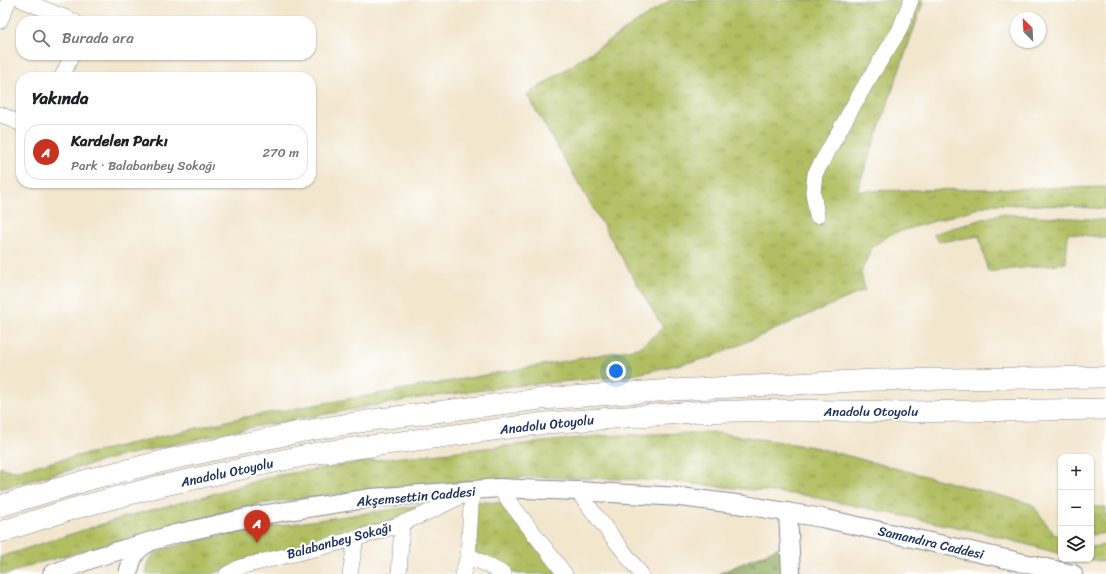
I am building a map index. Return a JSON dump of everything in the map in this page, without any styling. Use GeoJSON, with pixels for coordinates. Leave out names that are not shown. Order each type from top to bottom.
{"type":"FeatureCollection","features":[{"type":"Feature","properties":{"kind":"highway","name":"Anadolu Otoyolu"},"geometry":{"type":"LineString","coordinates":[[0,506],[94,478],[172,459],[299,432],[379,419],[541,398],[876,380],[1106,377]]}},
{"type":"Feature","properties":{"kind":"highway","name":"Anadolu Otoyolu"},"geometry":{"type":"LineString","coordinates":[[0,532],[160,486],[317,453],[546,423],[694,412],[780,410],[902,412],[1106,409]]}},
{"type":"Feature","properties":{"kind":"highway"},"geometry":{"type":"LineString","coordinates":[[0,538],[245,468]]}},
{"type":"Feature","properties":{"kind":"highway"},"geometry":{"type":"LineString","coordinates":[[0,501],[94,478]]}},
{"type":"Feature","properties":{"kind":"main road","name":"Akşemsettin Caddesi"},"geometry":{"type":"LineString","coordinates":[[52,574],[94,558],[175,534],[255,516],[371,498],[499,488],[680,497],[744,504],[788,512]]}},
{"type":"Feature","properties":{"kind":"main road"},"geometry":{"type":"LineString","coordinates":[[788,512],[791,574]]}},
{"type":"Feature","properties":{"kind":"main road","name":"Samandıra Caddesi"},"geometry":{"type":"LineString","coordinates":[[788,512],[822,518],[1073,574]]}},
{"type":"Feature","properties":{"kind":"main road"},"geometry":{"type":"LineString","coordinates":[[128,574],[133,555],[140,547],[150,542]]}},
{"type":"Feature","properties":{"kind":"main road"},"geometry":{"type":"LineString","coordinates":[[136,574],[144,549],[150,542]]}},
{"type":"Feature","properties":{"kind":"street"},"geometry":{"type":"LineString","coordinates":[[0,21],[9,0]]}},
{"type":"Feature","properties":{"kind":"street"},"geometry":{"type":"LineString","coordinates":[[22,0],[62,16]]}},
{"type":"Feature","properties":{"kind":"street"},"geometry":{"type":"LineString","coordinates":[[817,216],[813,192],[815,174],[865,85],[899,31],[911,0]]}},
{"type":"Feature","properties":{"kind":"street"},"geometry":{"type":"LineString","coordinates":[[64,72],[70,60]]}},
{"type":"Feature","properties":{"kind":"street"},"geometry":{"type":"LineString","coordinates":[[0,114],[16,122]]}},
{"type":"Feature","properties":{"kind":"street"},"geometry":{"type":"LineString","coordinates":[[499,488],[565,574]]}},
{"type":"Feature","properties":{"kind":"street"},"geometry":{"type":"LineString","coordinates":[[463,574],[468,554],[472,491]]}},
{"type":"Feature","properties":{"kind":"street","name":"Balabanbey Sokağı"},"geometry":{"type":"LineString","coordinates":[[227,574],[240,567],[356,538],[402,523],[436,509],[472,491]]}},
{"type":"Feature","properties":{"kind":"street"},"geometry":{"type":"LineString","coordinates":[[577,491],[641,574]]}},
{"type":"Feature","properties":{"kind":"street"},"geometry":{"type":"LineString","coordinates":[[399,574],[402,523]]}},
{"type":"Feature","properties":{"kind":"street"},"geometry":{"type":"LineString","coordinates":[[350,574],[356,538]]}},
{"type":"Feature","properties":{"kind":"street"},"geometry":{"type":"LineString","coordinates":[[468,554],[504,574]]}},
{"type":"Feature","properties":{"kind":"green space"},"geometry":{"type":"Polygon","coordinates":[[[670,0],[924,0],[857,191],[1106,187],[1106,209],[1066,206],[992,204],[891,234],[872,247],[861,272],[865,290],[712,357],[628,376],[514,386],[412,399],[258,426],[117,457],[0,489],[0,467],[13,471],[240,418],[639,348],[663,328],[527,95],[670,0]]]}},
{"type":"Feature","properties":{"kind":"green space"},"geometry":{"type":"Polygon","coordinates":[[[1000,214],[1106,220],[1106,238],[1068,233],[1066,263],[988,272],[979,236],[939,242],[933,234],[1000,214]]]}},
{"type":"Feature","properties":{"kind":"green space"},"geometry":{"type":"Polygon","coordinates":[[[712,432],[814,447],[1032,504],[1054,534],[1058,536],[1058,553],[985,533],[803,495],[656,480],[533,477],[384,488],[259,504],[34,564],[8,574],[0,574],[0,557],[124,517],[202,497],[273,476],[375,460],[599,436],[712,432]]]}},
{"type":"Feature","properties":{"kind":"green space"},"geometry":{"type":"Polygon","coordinates":[[[473,501],[503,503],[559,574],[517,574],[476,553],[473,501]]]}},
{"type":"Feature","properties":{"kind":"green space"},"geometry":{"type":"Polygon","coordinates":[[[430,504],[402,519],[242,563],[212,574],[146,574],[149,559],[159,550],[241,531],[430,504]]]}},
{"type":"Feature","properties":{"kind":"green space"},"geometry":{"type":"Polygon","coordinates":[[[1094,507],[1106,507],[1106,533],[1094,535],[1094,507]]]}},
{"type":"Feature","properties":{"kind":"green space"},"geometry":{"type":"Polygon","coordinates":[[[784,545],[785,574],[718,574],[784,545]]]}},
{"type":"Feature","properties":{"kind":"green space"},"geometry":{"type":"Polygon","coordinates":[[[1106,545],[1106,562],[1094,560],[1094,547],[1106,545]]]}},
{"type":"Feature","properties":{"kind":"place","name":"Kardelen Parkı"},"geometry":{"type":"Point","coordinates":[257,543]}}]}
